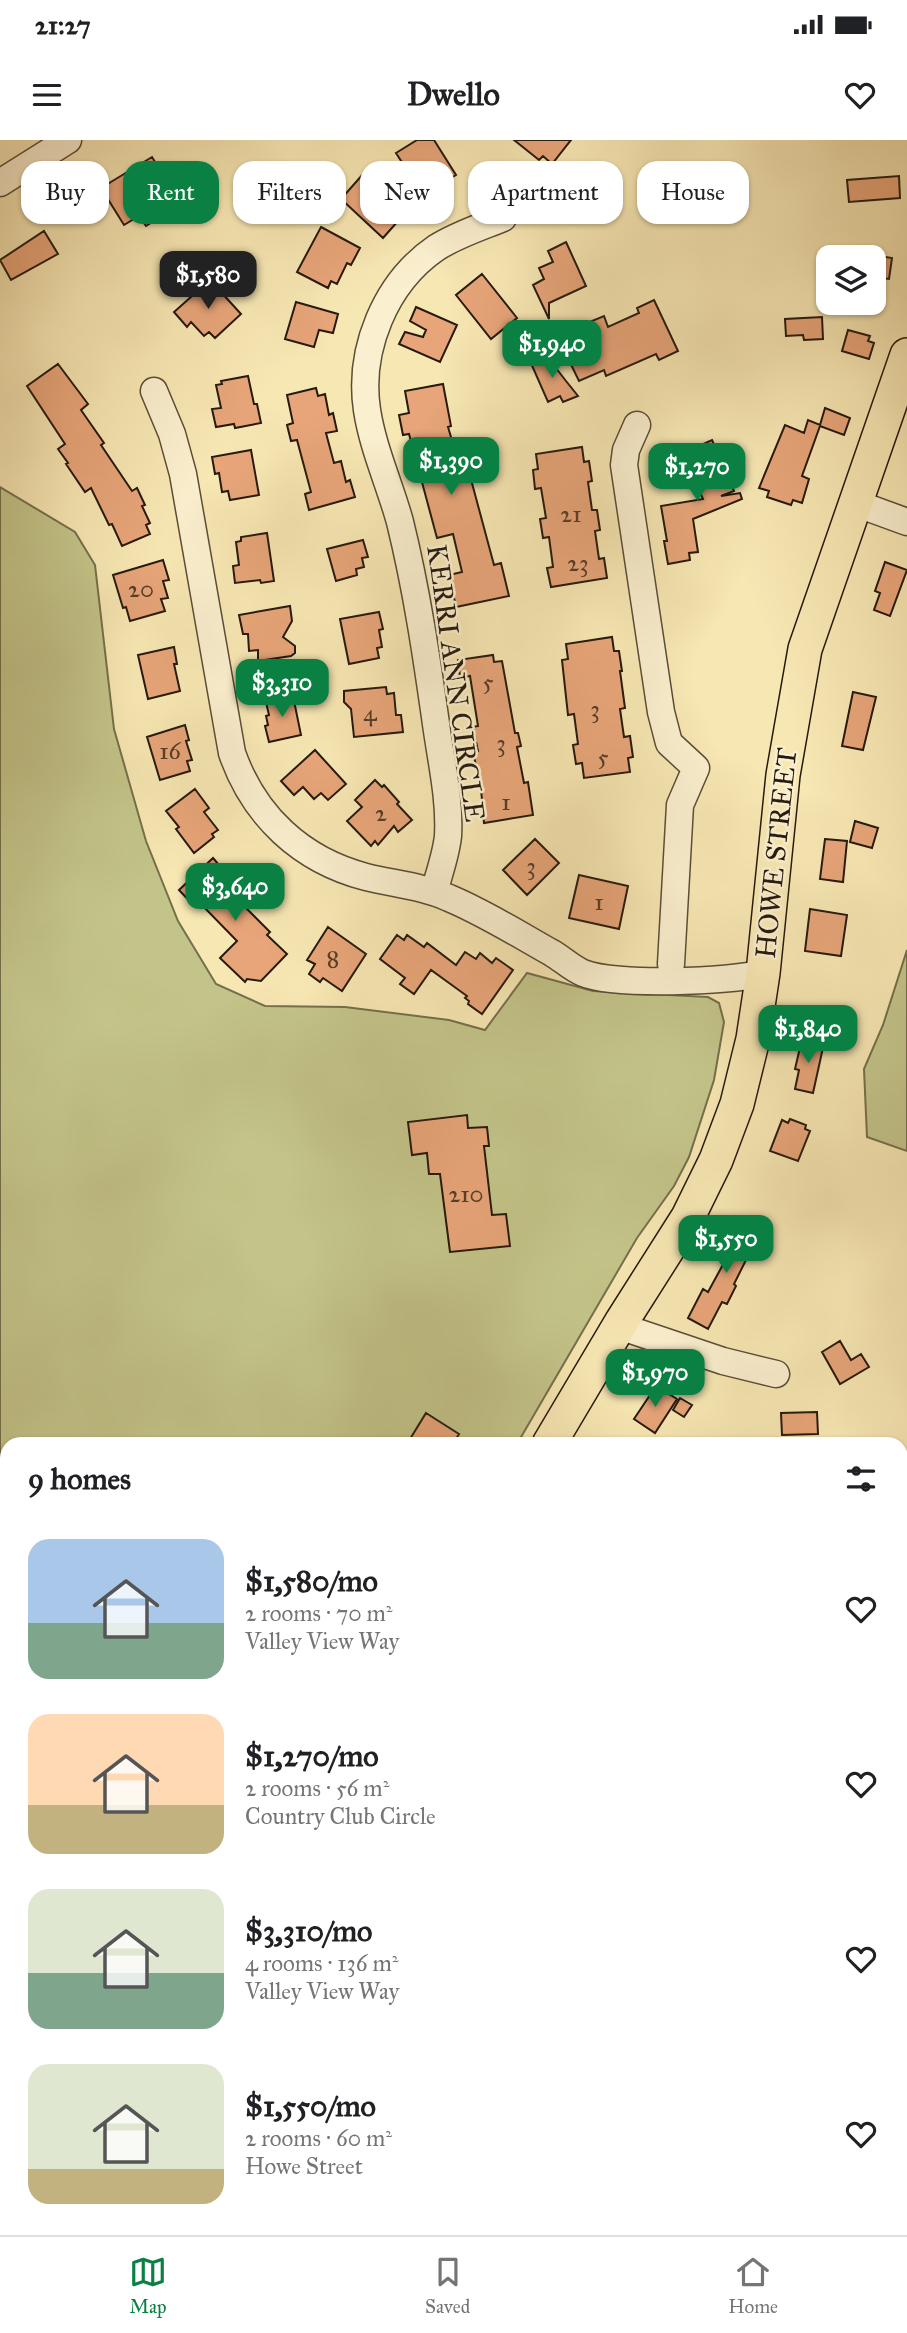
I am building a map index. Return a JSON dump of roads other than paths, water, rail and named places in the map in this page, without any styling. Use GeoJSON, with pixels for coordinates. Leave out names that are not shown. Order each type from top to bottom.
{"type":"FeatureCollection","features":[{"type":"Feature","properties":{"kind":"main road","name":"HOWE STREET"},"geometry":{"type":"LineString","coordinates":[[554,1437],[619,1326],[688,1217],[726,1134],[745,1073],[763,973],[783,775],[805,649],[907,355]]}},
{"type":"Feature","properties":{"kind":"street"},"geometry":{"type":"LineString","coordinates":[[0,183],[68,140]]}},
{"type":"Feature","properties":{"kind":"street","name":"KERRI ANN CIRCLE"},"geometry":{"type":"LineString","coordinates":[[434,892],[447,842],[447,804],[421,619],[399,520],[370,426],[365,397],[366,368],[372,339],[382,312],[406,276],[438,247],[490,224]]}},
{"type":"Feature","properties":{"kind":"street"},"geometry":{"type":"LineString","coordinates":[[154,391],[172,433],[183,474],[227,738],[243,781],[274,825],[316,858],[344,871],[434,892],[495,920],[582,973],[628,980],[730,980],[763,973]]}},
{"type":"Feature","properties":{"kind":"street"},"geometry":{"type":"LineString","coordinates":[[637,425],[626,450],[624,465],[661,712],[669,743],[696,768],[680,806],[671,964]]}},
{"type":"Feature","properties":{"kind":"street"},"geometry":{"type":"LineString","coordinates":[[855,503],[907,522]]}},
{"type":"Feature","properties":{"kind":"street"},"geometry":{"type":"LineString","coordinates":[[567,962],[582,958],[610,962],[725,963],[738,964],[763,973]]}},
{"type":"Feature","properties":{"kind":"street"},"geometry":{"type":"LineString","coordinates":[[619,1326],[723,1361],[776,1374]]}}]}
